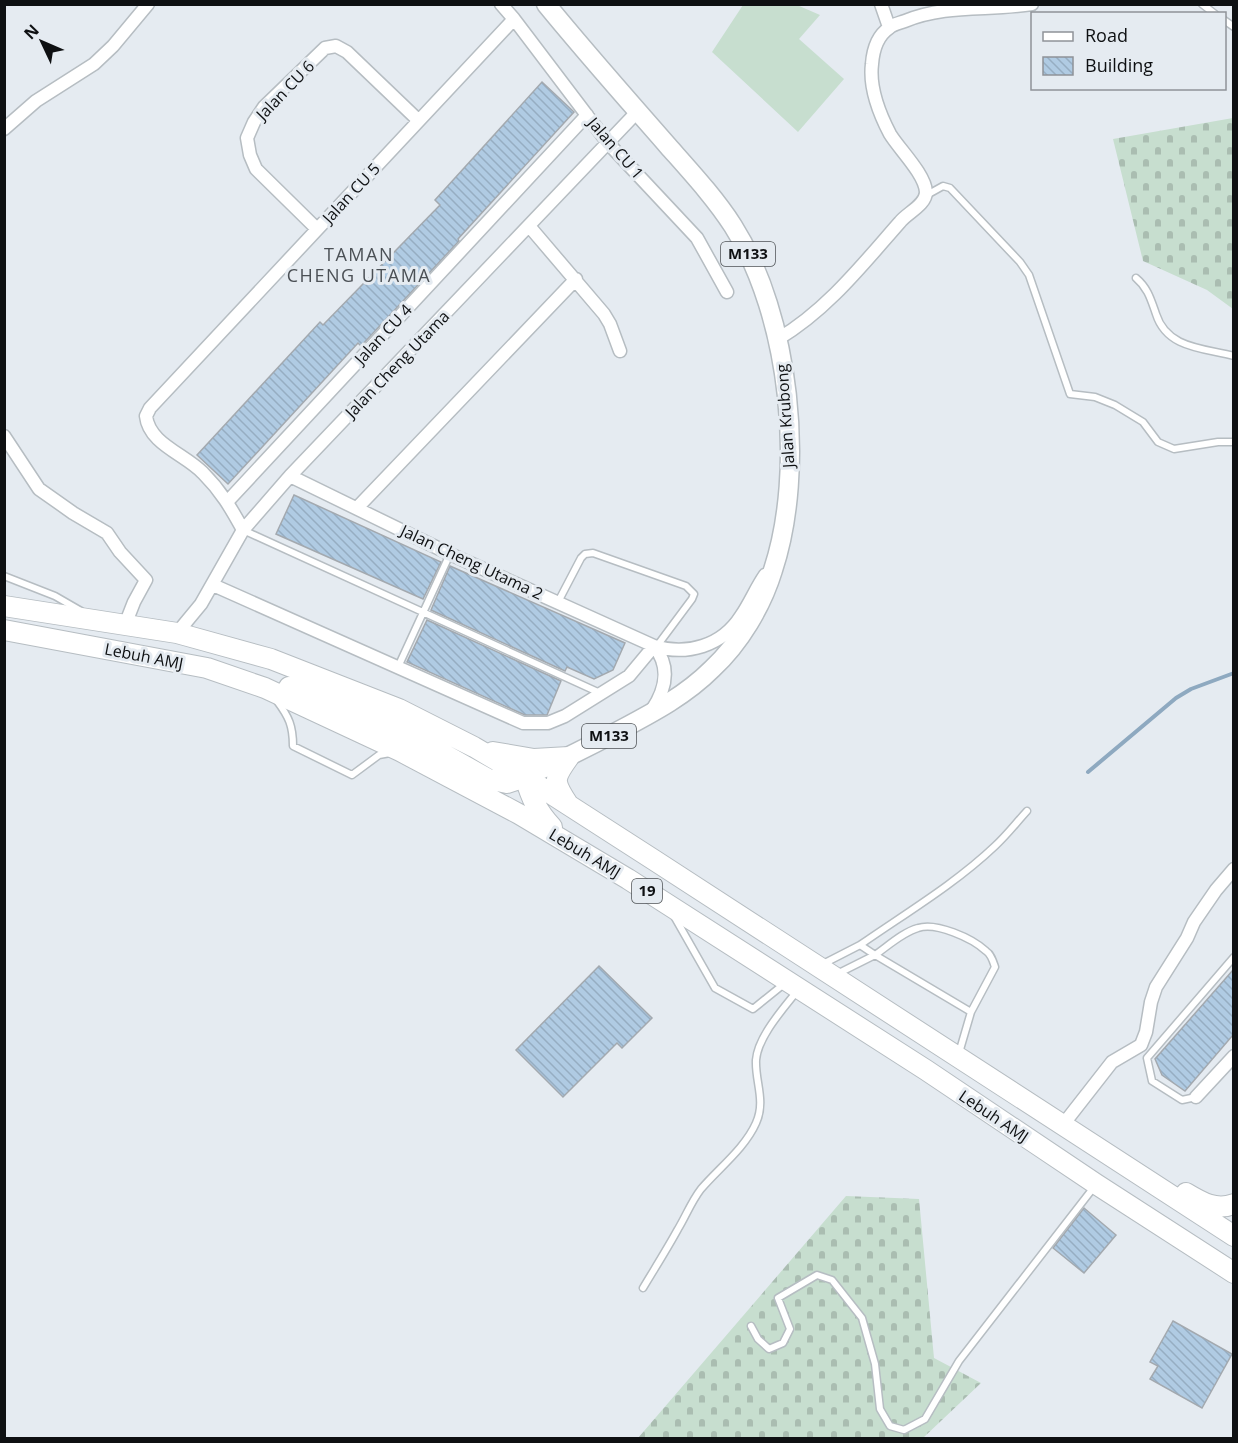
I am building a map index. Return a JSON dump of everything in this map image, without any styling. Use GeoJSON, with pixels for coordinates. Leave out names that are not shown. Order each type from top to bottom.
{"type":"FeatureCollection","features":[{"type":"Feature","properties":{"kind":"highway","name":"Lebuh AMJ"},"geometry":{"type":"LineString","coordinates":[[4,606],[177,633],[292,667],[399,709],[525,777],[568,804],[1233,1238]]}},
{"type":"Feature","properties":{"kind":"highway","name":"Lebuh AMJ"},"geometry":{"type":"LineString","coordinates":[[4,630],[207,668],[265,688],[400,752],[519,814],[668,905],[926,1070],[1233,1273]]}},
{"type":"Feature","properties":{"kind":"highway"},"geometry":{"type":"LineString","coordinates":[[207,668],[319,697],[424,743],[488,779],[507,783],[525,777],[532,800],[539,813],[564,840]]}},
{"type":"Feature","properties":{"kind":"highway"},"geometry":{"type":"LineString","coordinates":[[443,732],[499,754],[534,759],[569,757]]}},
{"type":"Feature","properties":{"kind":"highway"},"geometry":{"type":"LineString","coordinates":[[568,804],[557,788],[557,774],[569,757]]}},
{"type":"Feature","properties":{"kind":"highway"},"geometry":{"type":"LineString","coordinates":[[1129,1170],[1146,1172],[1216,1207],[1233,1204]]}},
{"type":"Feature","properties":{"kind":"highway"},"geometry":{"type":"LineString","coordinates":[[1130,1206],[1144,1207],[1157,1213],[1188,1234],[1208,1242],[1218,1244],[1233,1238]]}},
{"type":"Feature","properties":{"kind":"main road","name":"Jalan Krubong"},"geometry":{"type":"LineString","coordinates":[[525,777],[649,715],[698,682],[727,653],[752,617],[774,567],[784,520],[790,470],[789,420],[778,339],[761,285],[734,228],[702,185],[578,44],[546,4]]}},
{"type":"Feature","properties":{"kind":"street"},"geometry":{"type":"LineString","coordinates":[[4,129],[36,101],[94,64],[113,46],[148,4]]}},
{"type":"Feature","properties":{"kind":"street","name":"Jalan CU 1"},"geometry":{"type":"LineString","coordinates":[[501,4],[608,143],[697,238],[727,292]]}},
{"type":"Feature","properties":{"kind":"street"},"geometry":{"type":"LineString","coordinates":[[881,4],[889,27]]}},
{"type":"Feature","properties":{"kind":"street"},"geometry":{"type":"LineString","coordinates":[[778,339],[814,314],[870,258],[902,220],[923,201],[926,192],[921,177],[887,128],[874,94],[871,73],[873,51],[881,36],[889,27],[912,18],[950,9],[1011,8],[1032,4]]}},
{"type":"Feature","properties":{"kind":"street","name":"Jalan CU 5"},"geometry":{"type":"LineString","coordinates":[[228,501],[186,458],[156,438],[147,424],[146,416],[150,408],[514,18]]}},
{"type":"Feature","properties":{"kind":"street","name":"Jalan CU 6"},"geometry":{"type":"LineString","coordinates":[[317,229],[256,169],[250,155],[247,138],[264,107],[325,48],[336,46],[347,52],[418,120]]}},
{"type":"Feature","properties":{"kind":"street","name":"Jalan Cheng Utama"},"geometry":{"type":"LineString","coordinates":[[177,633],[201,604],[243,530],[290,476],[638,111]]}},
{"type":"Feature","properties":{"kind":"street","name":"Jalan CU 4"},"geometry":{"type":"LineString","coordinates":[[228,501],[587,115]]}},
{"type":"Feature","properties":{"kind":"street"},"geometry":{"type":"LineString","coordinates":[[529,226],[576,279],[610,324],[620,351]]}},
{"type":"Feature","properties":{"kind":"street"},"geometry":{"type":"LineString","coordinates":[[357,508],[576,279]]}},
{"type":"Feature","properties":{"kind":"street"},"geometry":{"type":"LineString","coordinates":[[4,436],[39,489],[107,533],[120,552],[146,580],[125,625]]}},
{"type":"Feature","properties":{"kind":"street","name":"Jalan Cheng Utama 2"},"geometry":{"type":"LineString","coordinates":[[290,476],[450,554],[656,646],[683,651],[695,649],[720,638],[741,617],[760,583],[774,567]]}},
{"type":"Feature","properties":{"kind":"street"},"geometry":{"type":"LineString","coordinates":[[228,501],[243,530]]}},
{"type":"Feature","properties":{"kind":"street"},"geometry":{"type":"LineString","coordinates":[[213,585],[523,723],[539,724],[556,720],[602,694],[629,676],[656,646],[666,670],[662,693],[649,715]]}},
{"type":"Feature","properties":{"kind":"street"},"geometry":{"type":"LineString","coordinates":[[4,595],[45,612]]}},
{"type":"Feature","properties":{"kind":"street"},"geometry":{"type":"LineString","coordinates":[[1062,1126],[1112,1062],[1141,1045],[1146,1032],[1150,1002],[1156,987],[1187,938],[1194,922],[1233,869]]}},
{"type":"Feature","properties":{"kind":"street"},"geometry":{"type":"LineString","coordinates":[[1196,1097],[1233,1056]]}},
{"type":"Feature","properties":{"kind":"lane"},"geometry":{"type":"LineString","coordinates":[[924,196],[943,186],[950,188],[1020,262],[1029,275],[1070,394],[1095,397],[1115,405],[1143,422],[1158,442],[1174,449],[1233,442]]}},
{"type":"Feature","properties":{"kind":"lane"},"geometry":{"type":"LineString","coordinates":[[1136,278],[1148,293],[1163,328],[1173,339],[1187,346],[1233,356]]}},
{"type":"Feature","properties":{"kind":"lane"},"geometry":{"type":"LineString","coordinates":[[243,530],[602,694]]}},
{"type":"Feature","properties":{"kind":"lane"},"geometry":{"type":"LineString","coordinates":[[558,602],[580,558],[585,554],[593,553],[686,586],[694,594],[692,599],[656,646]]}},
{"type":"Feature","properties":{"kind":"lane"},"geometry":{"type":"LineString","coordinates":[[398,667],[450,554]]}},
{"type":"Feature","properties":{"kind":"lane"},"geometry":{"type":"LineString","coordinates":[[4,576],[55,596],[100,621]]}},
{"type":"Feature","properties":{"kind":"lane"},"geometry":{"type":"LineString","coordinates":[[265,688],[288,716],[293,730],[292,746],[352,775],[379,755],[400,752]]}},
{"type":"Feature","properties":{"kind":"lane"},"geometry":{"type":"LineString","coordinates":[[824,972],[964,872],[997,845],[1027,811]]}},
{"type":"Feature","properties":{"kind":"lane"},"geometry":{"type":"LineString","coordinates":[[668,905],[715,988],[753,1009],[793,985]]}},
{"type":"Feature","properties":{"kind":"lane"},"geometry":{"type":"LineString","coordinates":[[824,972],[875,955],[915,928],[927,925],[941,928],[972,941],[988,952],[995,966],[971,1012],[958,1058]]}},
{"type":"Feature","properties":{"kind":"lane"},"geometry":{"type":"LineString","coordinates":[[860,945],[971,1012]]}},
{"type":"Feature","properties":{"kind":"lane"},"geometry":{"type":"LineString","coordinates":[[1196,1097],[1182,1100],[1152,1081],[1147,1058],[1233,957]]}},
{"type":"Feature","properties":{"kind":"lane"},"geometry":{"type":"LineString","coordinates":[[643,1288],[680,1227],[688,1208],[755,1126],[761,1112],[762,1100],[756,1069],[759,1046],[793,985]]}},
{"type":"Feature","properties":{"kind":"lane"},"geometry":{"type":"LineString","coordinates":[[751,1326],[758,1339],[769,1348],[783,1343],[790,1329],[778,1298],[817,1275],[832,1280],[862,1318],[875,1364],[880,1409],[890,1426],[904,1430],[925,1419],[959,1361],[1096,1184]]}},
{"type":"Feature","properties":{"kind":"green space"},"geometry":{"type":"Polygon","coordinates":[[[743,5],[797,5],[820,15],[799,39],[844,79],[798,132],[712,52],[743,5]]]}},
{"type":"Feature","properties":{"kind":"green space"},"geometry":{"type":"Polygon","coordinates":[[[1234,118],[1233,309],[1207,290],[1143,261],[1113,139],[1234,118]]]}},
{"type":"Feature","properties":{"kind":"green space"},"geometry":{"type":"Polygon","coordinates":[[[846,1196],[919,1199],[934,1358],[981,1383],[923,1438],[638,1438],[846,1196]]]}},
{"type":"Feature","properties":{"kind":"building"},"geometry":{"type":"Polygon","coordinates":[[[542,82],[574,112],[458,239],[459,241],[361,346],[358,343],[228,484],[197,455],[320,322],[323,325],[440,205],[435,200],[542,82]]]}},
{"type":"Feature","properties":{"kind":"building"},"geometry":{"type":"Polygon","coordinates":[[[294,495],[441,562],[423,599],[276,534],[294,495]]]}},
{"type":"Feature","properties":{"kind":"building"},"geometry":{"type":"Polygon","coordinates":[[[450,566],[625,643],[613,670],[594,679],[567,667],[565,671],[431,610],[450,566]]]}},
{"type":"Feature","properties":{"kind":"building"},"geometry":{"type":"Polygon","coordinates":[[[427,620],[561,681],[547,715],[525,715],[407,662],[427,620]]]}},
{"type":"Feature","properties":{"kind":"building"},"geometry":{"type":"Polygon","coordinates":[[[599,966],[652,1018],[622,1048],[617,1043],[563,1097],[516,1050],[599,966]]]}},
{"type":"Feature","properties":{"kind":"building"},"geometry":{"type":"Polygon","coordinates":[[[1233,970],[1233,1035],[1185,1091],[1162,1075],[1155,1059],[1233,970]]]}},
{"type":"Feature","properties":{"kind":"building"},"geometry":{"type":"Polygon","coordinates":[[[1084,1208],[1116,1235],[1084,1273],[1053,1248],[1084,1208]]]}},
{"type":"Feature","properties":{"kind":"building"},"geometry":{"type":"Polygon","coordinates":[[[1173,1321],[1232,1354],[1202,1408],[1150,1379],[1158,1366],[1150,1362],[1173,1321]]]}},
{"type":"Feature","properties":{"kind":"waterway"},"geometry":{"type":"LineString","coordinates":[[1088,772],[1176,698],[1191,689],[1234,673]]}},
{"type":"Feature","properties":{"kind":"district","name":"TAMAN CHENG UTAMA"},"geometry":{"type":"Point","coordinates":[359,265]}}]}
